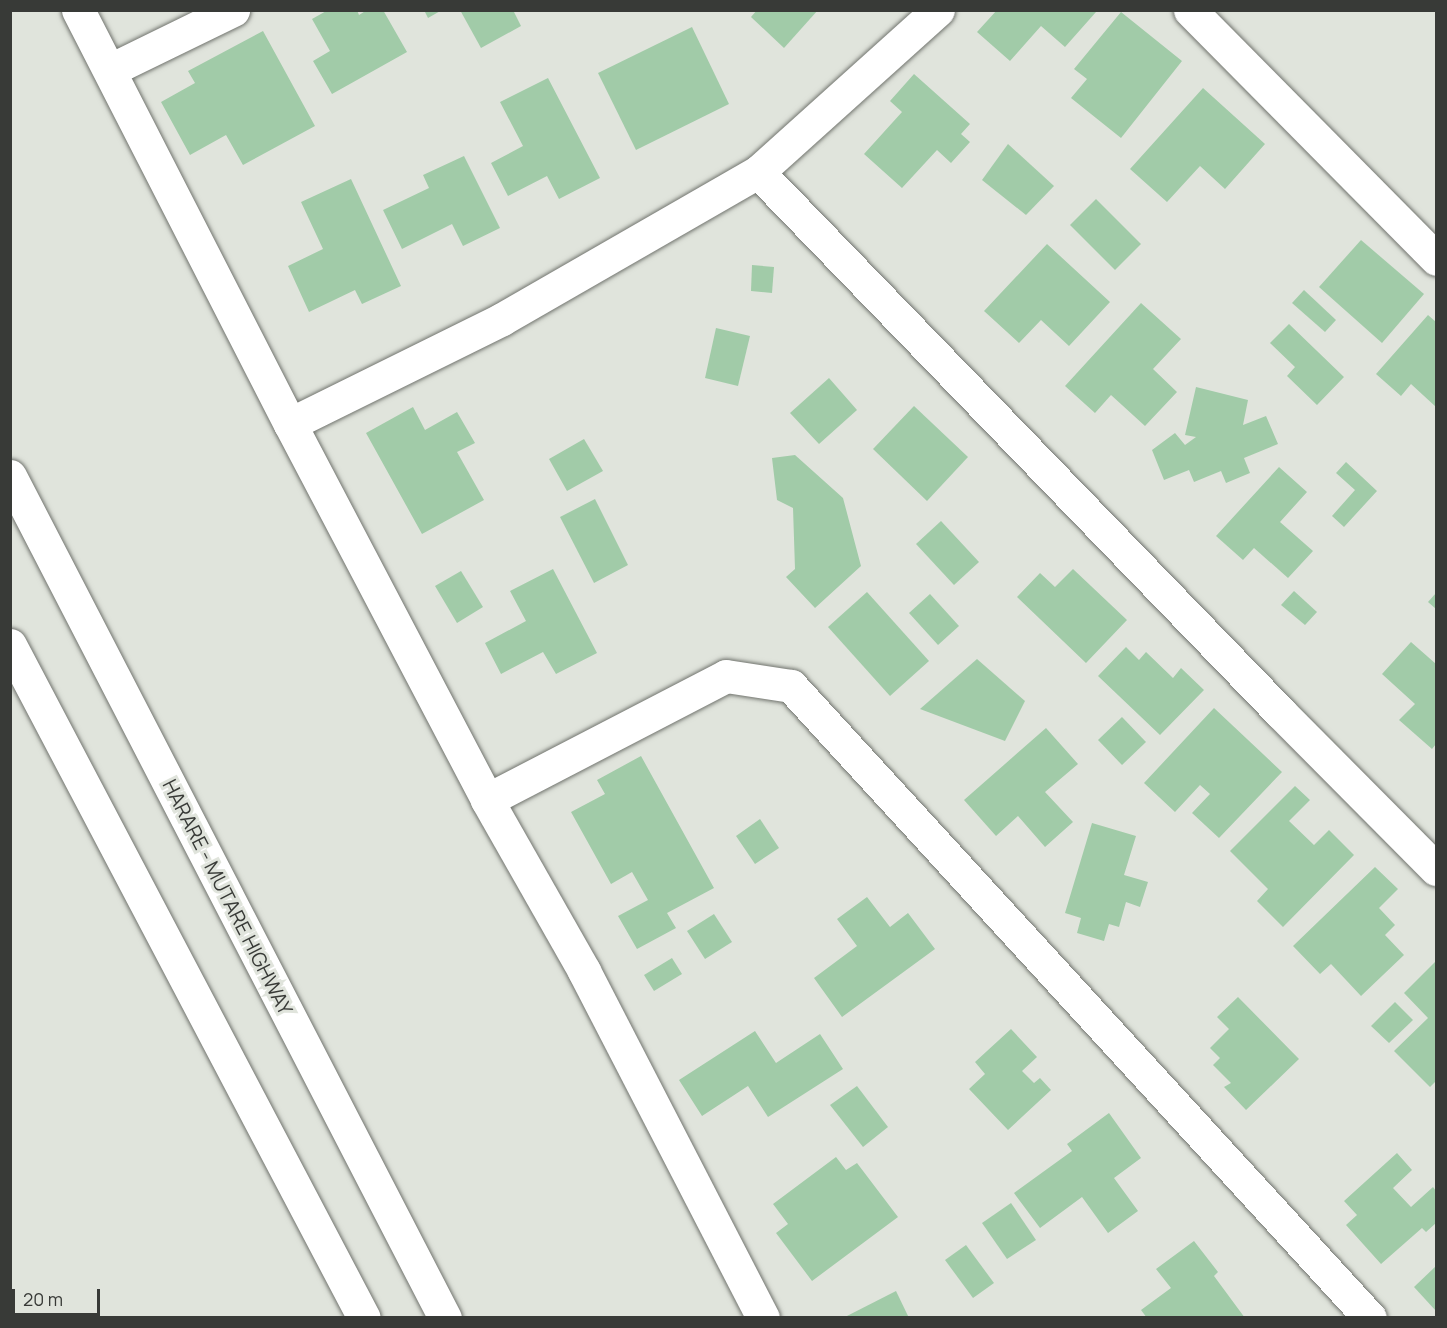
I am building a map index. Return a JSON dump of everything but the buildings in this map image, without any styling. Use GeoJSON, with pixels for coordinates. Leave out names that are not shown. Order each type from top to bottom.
{"type":"FeatureCollection","features":[{"type":"Feature","properties":{"kind":"main road"},"geometry":{"type":"LineString","coordinates":[[78,10],[290,424],[487,800],[584,971],[763,1317]]}},
{"type":"Feature","properties":{"kind":"main road"},"geometry":{"type":"LineString","coordinates":[[110,70],[234,10]]}},
{"type":"Feature","properties":{"kind":"main road"},"geometry":{"type":"LineString","coordinates":[[290,424],[502,319],[758,172],[938,10]]}},
{"type":"Feature","properties":{"kind":"main road"},"geometry":{"type":"LineString","coordinates":[[1190,10],[1437,259]]}},
{"type":"Feature","properties":{"kind":"main road"},"geometry":{"type":"LineString","coordinates":[[758,172],[1272,704],[1437,869]]}},
{"type":"Feature","properties":{"kind":"main road","name":"HARARE - MUTARE HIGHWAY"},"geometry":{"type":"LineString","coordinates":[[10,476],[445,1317]]}},
{"type":"Feature","properties":{"kind":"main road"},"geometry":{"type":"LineString","coordinates":[[10,645],[364,1317]]}},
{"type":"Feature","properties":{"kind":"main road"},"geometry":{"type":"LineString","coordinates":[[487,800],[726,676],[790,686],[1370,1317]]}}]}
